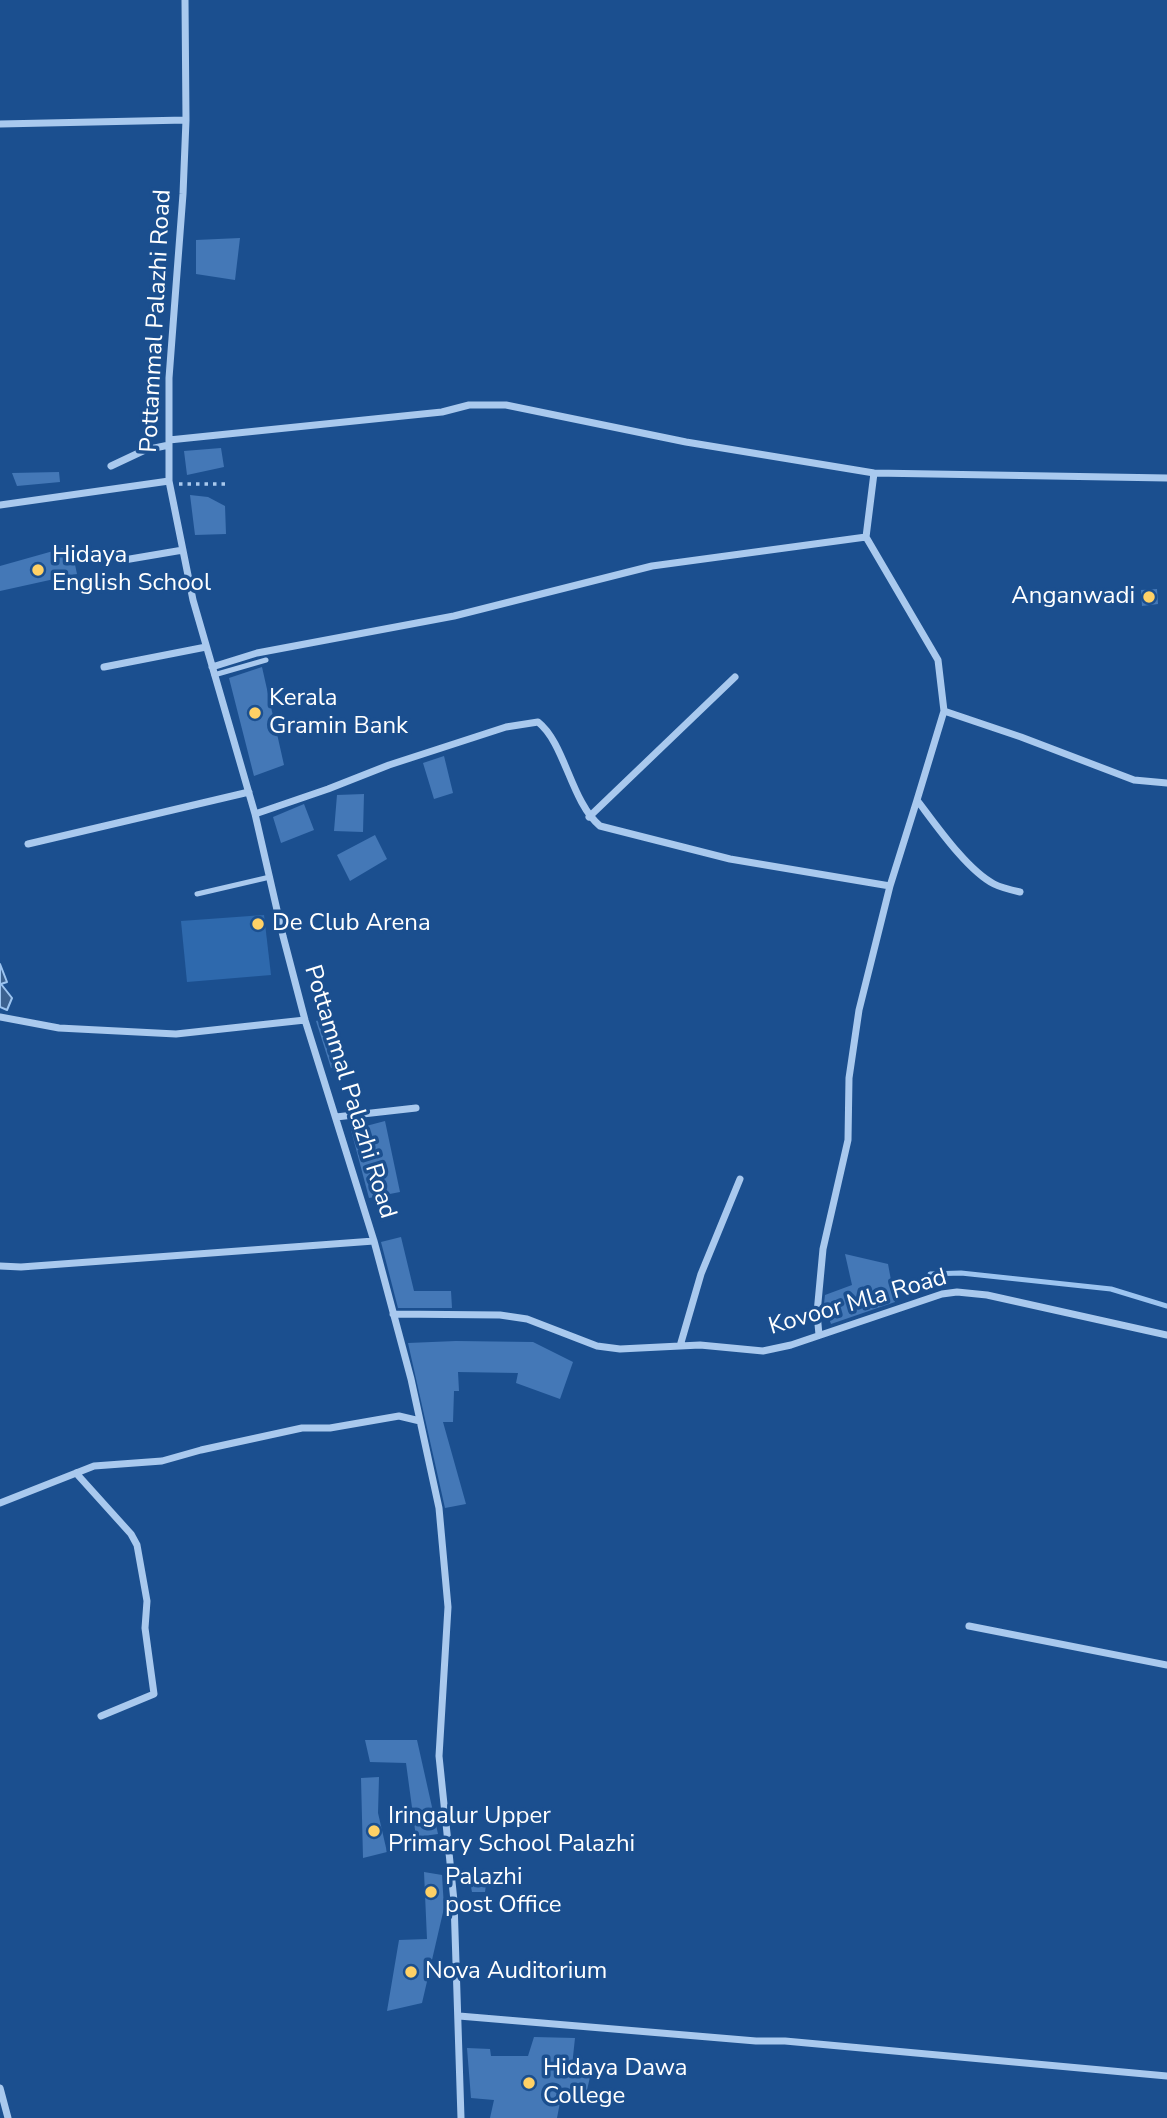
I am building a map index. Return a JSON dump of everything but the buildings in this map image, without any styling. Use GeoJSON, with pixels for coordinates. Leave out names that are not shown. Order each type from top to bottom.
{"type":"FeatureCollection","features":[{"type":"Feature","properties":{"kind":"street","name":"Pottammal Palazhi Road"},"geometry":{"type":"LineString","coordinates":[[185,0],[186,120],[169,378],[170,482],[193,600],[255,814],[305,1020],[374,1241],[411,1379],[439,1508],[447,1594],[439,1756],[454,1901],[461,2118]]}},
{"type":"Feature","properties":{"kind":"street"},"geometry":{"type":"LineString","coordinates":[[0,124],[186,120]]}},
{"type":"Feature","properties":{"kind":"street"},"geometry":{"type":"LineString","coordinates":[[111,466],[145,450],[169,443],[442,412],[469,405],[506,405],[687,442],[874,472],[1167,478]]}},
{"type":"Feature","properties":{"kind":"street"},"geometry":{"type":"LineString","coordinates":[[819,1335],[817,1313],[823,1249],[828,1219],[846,1155],[850,1125],[851,1062],[865,979],[890,886],[944,711],[938,660],[866,537],[874,472]]}},
{"type":"Feature","properties":{"kind":"street"},"geometry":{"type":"LineString","coordinates":[[0,505],[170,482]]}},
{"type":"Feature","properties":{"kind":"street"},"geometry":{"type":"LineString","coordinates":[[213,671],[257,653],[454,616],[652,566],[866,537]]}},
{"type":"Feature","properties":{"kind":"street"},"geometry":{"type":"LineString","coordinates":[[124,559],[183,550]]}},
{"type":"Feature","properties":{"kind":"street"},"geometry":{"type":"LineString","coordinates":[[104,667],[206,647]]}},
{"type":"Feature","properties":{"kind":"street"},"geometry":{"type":"LineString","coordinates":[[589,817],[735,677]]}},
{"type":"Feature","properties":{"kind":"street"},"geometry":{"type":"LineString","coordinates":[[944,711],[1134,780],[1167,783]]}},
{"type":"Feature","properties":{"kind":"street"},"geometry":{"type":"LineString","coordinates":[[255,814],[378,769],[506,727],[538,722],[556,748],[589,817],[600,826],[700,852],[890,886]]}},
{"type":"Feature","properties":{"kind":"street"},"geometry":{"type":"LineString","coordinates":[[28,844],[249,792]]}},
{"type":"Feature","properties":{"kind":"street"},"geometry":{"type":"LineString","coordinates":[[917,800],[965,861],[982,877],[996,886],[1020,892]]}},
{"type":"Feature","properties":{"kind":"street"},"geometry":{"type":"LineString","coordinates":[[0,1017],[59,1028],[176,1034],[305,1020]]}},
{"type":"Feature","properties":{"kind":"street"},"geometry":{"type":"LineString","coordinates":[[336,1117],[416,1108]]}},
{"type":"Feature","properties":{"kind":"street"},"geometry":{"type":"LineString","coordinates":[[680,1346],[701,1274],[740,1179]]}},
{"type":"Feature","properties":{"kind":"street"},"geometry":{"type":"LineString","coordinates":[[0,1266],[34,1266],[374,1241]]}},
{"type":"Feature","properties":{"kind":"street","name":"Kovoor Mla Road"},"geometry":{"type":"LineString","coordinates":[[393,1314],[500,1315],[527,1320],[597,1346],[620,1349],[700,1345],[763,1351],[942,1294],[957,1292],[987,1295],[1167,1335]]}},
{"type":"Feature","properties":{"kind":"street"},"geometry":{"type":"LineString","coordinates":[[0,1503],[94,1466],[162,1461],[302,1428],[330,1428],[400,1416],[419,1421]]}},
{"type":"Feature","properties":{"kind":"street"},"geometry":{"type":"LineString","coordinates":[[76,1474],[131,1534],[137,1545],[147,1601],[145,1628],[154,1694],[101,1716]]}},
{"type":"Feature","properties":{"kind":"street"},"geometry":{"type":"LineString","coordinates":[[969,1626],[1167,1665]]}},
{"type":"Feature","properties":{"kind":"street"},"geometry":{"type":"LineString","coordinates":[[458,2016],[727,2039],[785,2041],[1167,2076]]}},
{"type":"Feature","properties":{"kind":"street"},"geometry":{"type":"LineString","coordinates":[[0,2088],[8,2118]]}},
{"type":"Feature","properties":{"kind":"lane"},"geometry":{"type":"LineString","coordinates":[[213,671],[266,660]]}},
{"type":"Feature","properties":{"kind":"lane"},"geometry":{"type":"LineString","coordinates":[[197,894],[270,877]]}},
{"type":"Feature","properties":{"kind":"path"},"geometry":{"type":"LineString","coordinates":[[170,482],[228,484]]}},
{"type":"Feature","properties":{"kind":"shaded area"},"geometry":{"type":"Polygon","coordinates":[[[264,915],[271,975],[187,982],[181,921],[264,915]]]}},
{"type":"Feature","properties":{"kind":"shaded area"},"geometry":{"type":"Polygon","coordinates":[[[0,964],[7,982],[1,984],[12,998],[7,1010],[0,1007],[0,964]]]}},
{"type":"Feature","properties":{"kind":"waterway"},"geometry":{"type":"LineString","coordinates":[[930,1274],[961,1273],[1111,1289],[1167,1306]]}},
{"type":"Feature","properties":{"kind":"place","name":"Hidaya English School"},"geometry":{"type":"Point","coordinates":[38,570]}},
{"type":"Feature","properties":{"kind":"place","name":"Anganwadi"},"geometry":{"type":"Point","coordinates":[1149,597]}},
{"type":"Feature","properties":{"kind":"place","name":"Kerala Gramin Bank"},"geometry":{"type":"Point","coordinates":[255,713]}},
{"type":"Feature","properties":{"kind":"place","name":"De Club Arena"},"geometry":{"type":"Point","coordinates":[258,924]}},
{"type":"Feature","properties":{"kind":"place","name":"Iringalur Upper Primary School Palazhi"},"geometry":{"type":"Point","coordinates":[374,1831]}},
{"type":"Feature","properties":{"kind":"place","name":"Palazhi post Office"},"geometry":{"type":"Point","coordinates":[431,1892]}},
{"type":"Feature","properties":{"kind":"place","name":"Nova Auditorium"},"geometry":{"type":"Point","coordinates":[411,1972]}},
{"type":"Feature","properties":{"kind":"place","name":"Hidaya Dawa College"},"geometry":{"type":"Point","coordinates":[529,2083]}}]}
